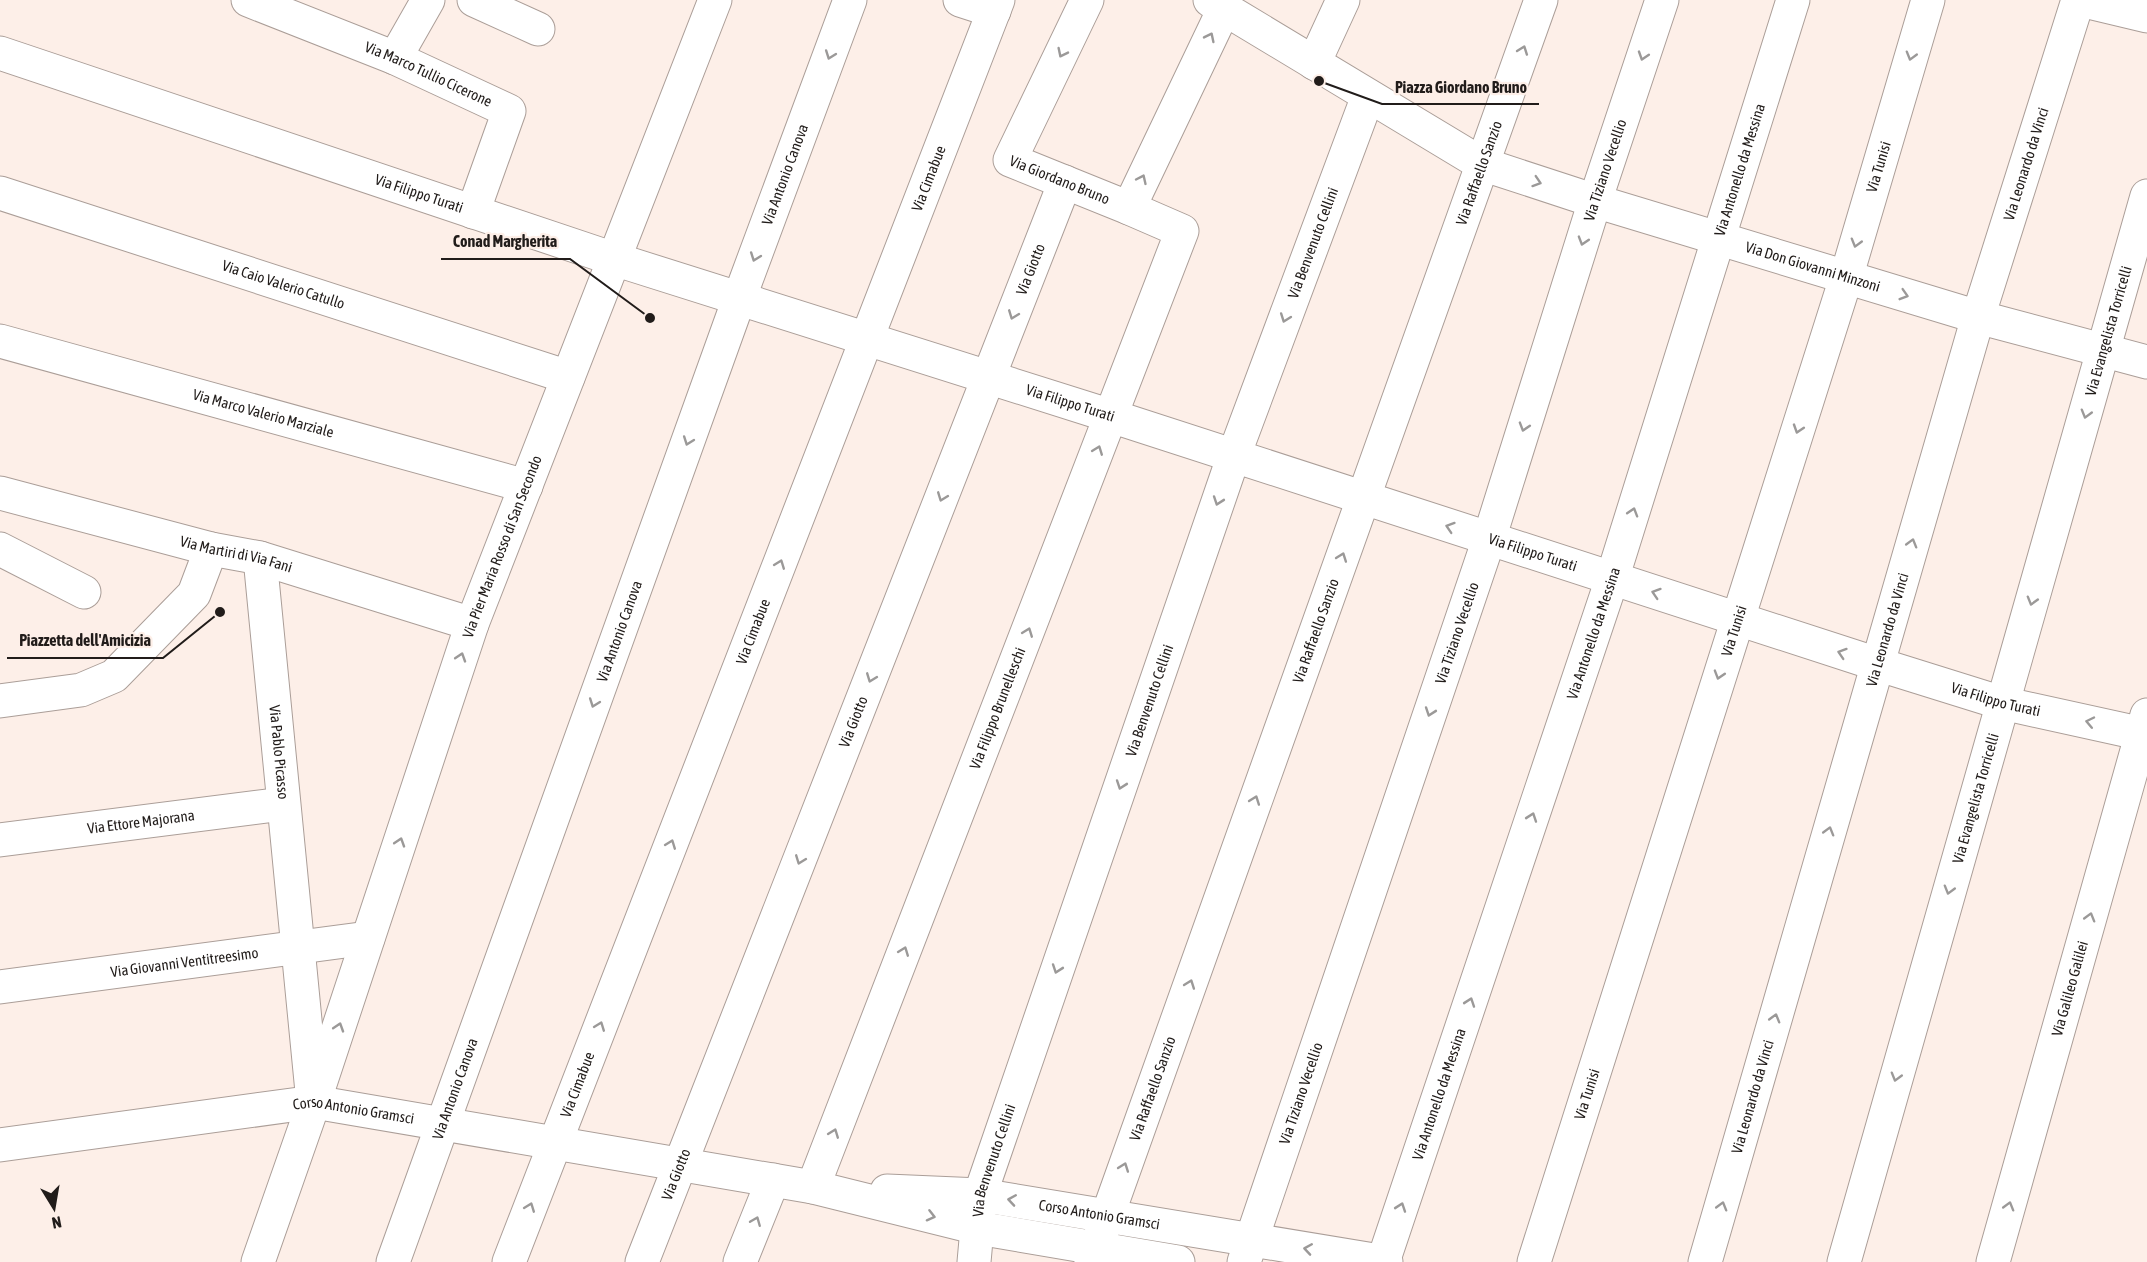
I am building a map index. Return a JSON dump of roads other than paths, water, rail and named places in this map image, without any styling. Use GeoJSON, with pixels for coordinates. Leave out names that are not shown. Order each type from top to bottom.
{"type":"FeatureCollection","features":[{"type":"Feature","properties":{"kind":"street","name":"Via Marco Tullio Cicerone"},"geometry":{"type":"LineString","coordinates":[[248,0],[395,58],[509,111],[473,212]]}},
{"type":"Feature","properties":{"kind":"street"},"geometry":{"type":"LineString","coordinates":[[395,58],[428,0]]}},
{"type":"Feature","properties":{"kind":"street"},"geometry":{"type":"LineString","coordinates":[[474,0],[538,29]]}},
{"type":"Feature","properties":{"kind":"street","name":"Via Pier Maria Rosso di San Secondo"},"geometry":{"type":"LineString","coordinates":[[258,1262],[314,1102],[472,624],[715,0]]}},
{"type":"Feature","properties":{"kind":"street","name":"Via Antonio Canova"},"geometry":{"type":"LineString","coordinates":[[393,1262],[739,298],[850,0]]}},
{"type":"Feature","properties":{"kind":"street"},"geometry":{"type":"LineString","coordinates":[[960,0],[996,6]]}},
{"type":"Feature","properties":{"kind":"street","name":"Via Giordano Bruno"},"geometry":{"type":"LineString","coordinates":[[1087,0],[1010,160],[1129,208],[1196,66],[1217,4]]}},
{"type":"Feature","properties":{"kind":"street","name":"Via Tiziano Vecellio"},"geometry":{"type":"LineString","coordinates":[[1247,1251],[1489,539],[1595,201],[1662,0]]}},
{"type":"Feature","properties":{"kind":"street","name":"Via Antonello da Messina"},"geometry":{"type":"LineString","coordinates":[[1384,1262],[1612,579],[1792,0]]}},
{"type":"Feature","properties":{"kind":"street","name":"Via Tunisi"},"geometry":{"type":"LineString","coordinates":[[1534,1262],[1846,278],[1928,0]]}},
{"type":"Feature","properties":{"kind":"street"},"geometry":{"type":"LineString","coordinates":[[2079,0],[2147,16]]}},
{"type":"Feature","properties":{"kind":"street","name":"Via Leonardo da Vinci"},"geometry":{"type":"LineString","coordinates":[[1706,1262],[1978,318],[2079,0]]}},
{"type":"Feature","properties":{"kind":"street","name":"Via Raffaello Sanzio"},"geometry":{"type":"LineString","coordinates":[[1093,1255],[1539,1]]}},
{"type":"Feature","properties":{"kind":"street","name":"Via Don Giovanni Minzoni"},"geometry":{"type":"LineString","coordinates":[[1217,4],[1482,164],[1595,201],[1978,318],[2147,362]]}},
{"type":"Feature","properties":{"kind":"street","name":"Via Cimabue"},"geometry":{"type":"LineString","coordinates":[[509,1262],[996,6]]}},
{"type":"Feature","properties":{"kind":"street"},"geometry":{"type":"LineString","coordinates":[[1314,63],[1337,13]]}},
{"type":"Feature","properties":{"kind":"street","name":"Via Filippo Turati"},"geometry":{"type":"LineString","coordinates":[[0,53],[614,259],[1111,416],[1233,458],[1877,664],[2002,703],[2145,728]]}},
{"type":"Feature","properties":{"kind":"street","name":"Via Benvenuto Cellini"},"geometry":{"type":"LineString","coordinates":[[974,1262],[980,1195],[1233,458],[1368,96]]}},
{"type":"Feature","properties":{"kind":"street","name":"Via Giotto"},"geometry":{"type":"LineString","coordinates":[[642,1262],[1065,182]]}},
{"type":"Feature","properties":{"kind":"street","name":"Via Caio Valerio Catullo"},"geometry":{"type":"LineString","coordinates":[[0,193],[568,376]]}},
{"type":"Feature","properties":{"kind":"street","name":"Via Evangelista Torricelli"},"geometry":{"type":"LineString","coordinates":[[1844,1262],[2147,196]]}},
{"type":"Feature","properties":{"kind":"street","name":"Via Filippo Brunelleschi"},"geometry":{"type":"LineString","coordinates":[[813,1187],[1182,231],[1129,208]]}},
{"type":"Feature","properties":{"kind":"street","name":"Via Marco Valerio Marziale"},"geometry":{"type":"LineString","coordinates":[[0,341],[526,486]]}},
{"type":"Feature","properties":{"kind":"street","name":"Via Martiri di Via Fani"},"geometry":{"type":"LineString","coordinates":[[0,493],[211,549],[260,558],[472,624]]}},
{"type":"Feature","properties":{"kind":"street"},"geometry":{"type":"LineString","coordinates":[[0,549],[84,592]]}},
{"type":"Feature","properties":{"kind":"street"},"geometry":{"type":"LineString","coordinates":[[0,701],[81,690],[114,676],[194,594],[211,549]]}},
{"type":"Feature","properties":{"kind":"street","name":"Via Pablo Picasso"},"geometry":{"type":"LineString","coordinates":[[260,558],[296,947],[314,1102]]}},
{"type":"Feature","properties":{"kind":"street","name":"Via Galileo Galilei"},"geometry":{"type":"LineString","coordinates":[[1993,1262],[2145,728]]}},
{"type":"Feature","properties":{"kind":"street","name":"Via Ettore Majorana"},"geometry":{"type":"LineString","coordinates":[[0,840],[283,804]]}},
{"type":"Feature","properties":{"kind":"street","name":"Via Giovanni Ventitreesimo"},"geometry":{"type":"LineString","coordinates":[[0,987],[368,938]]}},
{"type":"Feature","properties":{"kind":"street","name":"Corso Antonio Gramsci"},"geometry":{"type":"LineString","coordinates":[[0,1145],[314,1102],[554,1145],[813,1187],[1093,1255],[1178,1262]]}},
{"type":"Feature","properties":{"kind":"street"},"geometry":{"type":"LineString","coordinates":[[740,1262],[773,1180]]}},
{"type":"Feature","properties":{"kind":"street","name":"Corso Antonio Gramsci"},"geometry":{"type":"LineString","coordinates":[[813,1187],[980,1195],[1107,1215],[1247,1251],[1384,1262]]}},
{"type":"Feature","properties":{"kind":"place","name":"Piazza Giordano Bruno"},"geometry":{"type":"Point","coordinates":[1319,81]}},
{"type":"Feature","properties":{"kind":"place","name":"Conad Margherita"},"geometry":{"type":"Point","coordinates":[650,318]}},
{"type":"Feature","properties":{"kind":"place","name":"Piazzetta dell'Amicizia"},"geometry":{"type":"Point","coordinates":[220,612]}}]}
